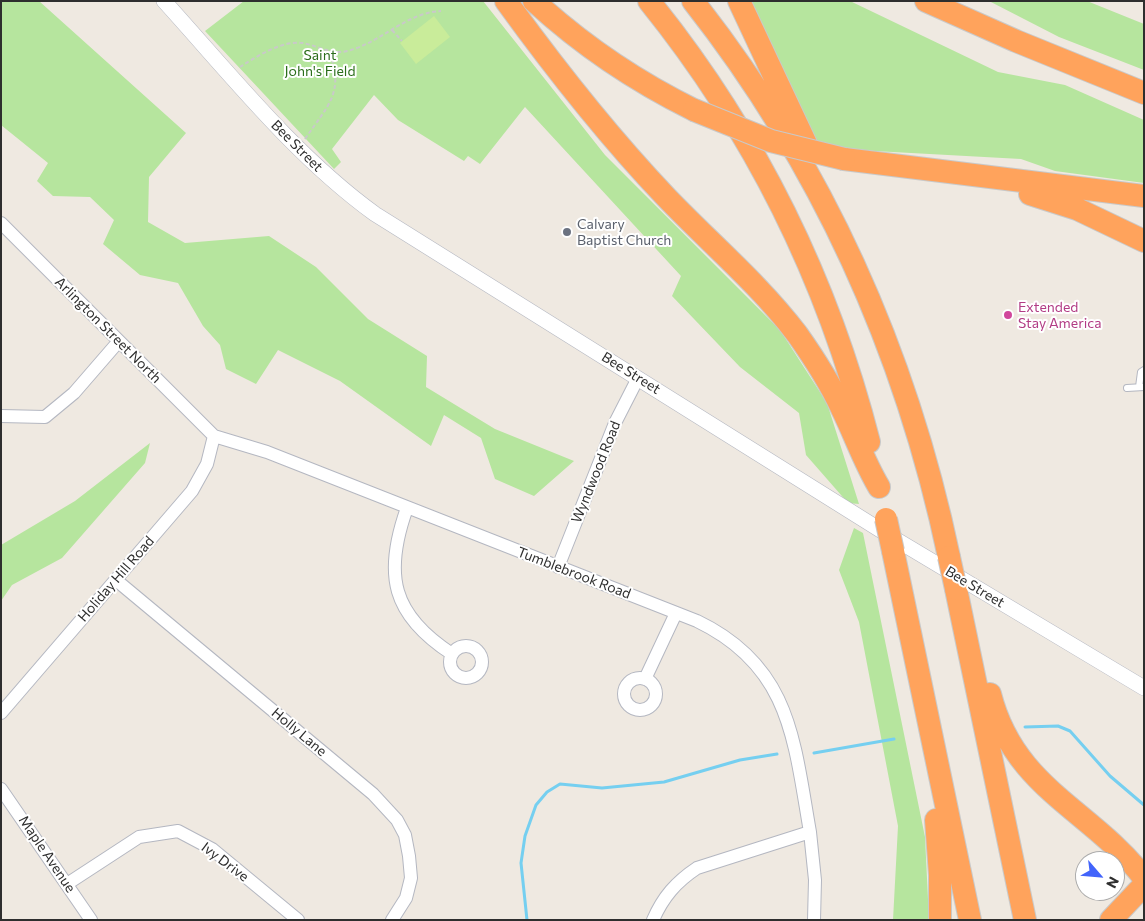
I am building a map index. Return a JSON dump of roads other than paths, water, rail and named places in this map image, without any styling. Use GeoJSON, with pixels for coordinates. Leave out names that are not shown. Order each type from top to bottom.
{"type":"FeatureCollection","features":[{"type":"Feature","properties":{"kind":"highway"},"geometry":{"type":"LineString","coordinates":[[506,1],[560,74],[613,139],[688,220],[760,291],[797,335],[834,394],[862,458],[879,487]]}},
{"type":"Feature","properties":{"kind":"highway"},"geometry":{"type":"LineString","coordinates":[[534,1],[568,31],[611,64],[650,88],[694,110],[771,141],[844,159],[1144,196]]}},
{"type":"Feature","properties":{"kind":"highway"},"geometry":{"type":"LineString","coordinates":[[649,1],[719,96],[755,154],[785,211],[817,286],[848,369],[864,421],[879,487],[970,920]]}},
{"type":"Feature","properties":{"kind":"highway"},"geometry":{"type":"LineString","coordinates":[[693,1],[740,64],[787,137],[821,197],[863,285],[908,399],[932,480],[1025,920]]}},
{"type":"Feature","properties":{"kind":"highway"},"geometry":{"type":"LineString","coordinates":[[739,1],[853,242],[860,260],[863,285]]}},
{"type":"Feature","properties":{"kind":"highway"},"geometry":{"type":"LineString","coordinates":[[930,2],[1144,92]]}},
{"type":"Feature","properties":{"kind":"highway"},"geometry":{"type":"LineString","coordinates":[[957,174],[992,186],[1060,202],[1144,241]]}},
{"type":"Feature","properties":{"kind":"highway"},"geometry":{"type":"LineString","coordinates":[[963,626],[981,656],[1000,723],[1020,759],[1044,787],[1116,848],[1140,886],[1112,919]]}},
{"type":"Feature","properties":{"kind":"highway"},"geometry":{"type":"LineString","coordinates":[[939,772],[934,801],[940,876],[940,920]]}},
{"type":"Feature","properties":{"kind":"street","name":"Bee Street"},"geometry":{"type":"LineString","coordinates":[[164,1],[298,148],[335,184],[375,214],[885,533],[1144,688]]}},
{"type":"Feature","properties":{"kind":"street","name":"Arlington Street North"},"geometry":{"type":"LineString","coordinates":[[1,223],[214,436]]}},
{"type":"Feature","properties":{"kind":"street"},"geometry":{"type":"LineString","coordinates":[[1,416],[45,418],[74,393],[119,341]]}},
{"type":"Feature","properties":{"kind":"street","name":"Wyndwood Road"},"geometry":{"type":"LineString","coordinates":[[558,567],[614,422],[638,378]]}},
{"type":"Feature","properties":{"kind":"street","name":"Tumblebrook Road"},"geometry":{"type":"LineString","coordinates":[[214,436],[267,452],[697,621],[728,638],[753,659],[773,686],[787,718],[810,832],[815,880],[814,920]]}},
{"type":"Feature","properties":{"kind":"street","name":"Holiday Hill Road"},"geometry":{"type":"LineString","coordinates":[[1,713],[192,491],[207,464],[214,436]]}},
{"type":"Feature","properties":{"kind":"street"},"geometry":{"type":"LineString","coordinates":[[407,508],[394,550],[396,584],[408,615],[417,627],[452,654]]}},
{"type":"Feature","properties":{"kind":"street","name":"Holly Lane"},"geometry":{"type":"LineString","coordinates":[[116,580],[373,794],[397,820],[405,835],[410,878],[406,898],[392,920]]}},
{"type":"Feature","properties":{"kind":"street"},"geometry":{"type":"LineString","coordinates":[[646,679],[676,613]]}},
{"type":"Feature","properties":{"kind":"street","name":"Maple Avenue"},"geometry":{"type":"LineString","coordinates":[[1,789],[91,920]]}},
{"type":"Feature","properties":{"kind":"street","name":"Ivy Drive"},"geometry":{"type":"LineString","coordinates":[[67,884],[139,837],[178,831],[212,848],[298,920]]}},
{"type":"Feature","properties":{"kind":"street"},"geometry":{"type":"LineString","coordinates":[[653,920],[670,889],[697,868],[810,832]]}},
{"type":"Feature","properties":{"kind":"lane"},"geometry":{"type":"LineString","coordinates":[[1127,388],[1141,387],[1141,372],[1144,370]]}},
{"type":"Feature","properties":{"kind":"waterway"},"geometry":{"type":"LineString","coordinates":[[1025,727],[1058,726],[1070,731],[1110,776],[1144,805]]}},
{"type":"Feature","properties":{"kind":"waterway"},"geometry":{"type":"LineString","coordinates":[[814,753],[894,739]]}},
{"type":"Feature","properties":{"kind":"waterway"},"geometry":{"type":"LineString","coordinates":[[527,920],[521,863],[525,836],[536,805],[547,792],[560,784],[602,788],[664,782],[740,760],[777,754]]}},
{"type":"Feature","properties":{"kind":"place","name":"Calvary Baptist Church"},"geometry":{"type":"Point","coordinates":[567,232]}},
{"type":"Feature","properties":{"kind":"place","name":"Extended Stay America"},"geometry":{"type":"Point","coordinates":[1008,315]}},
{"type":"Feature","properties":{"kind":"park label","name":"Saint John's Field"},"geometry":{"type":"Point","coordinates":[320,64]}}]}
